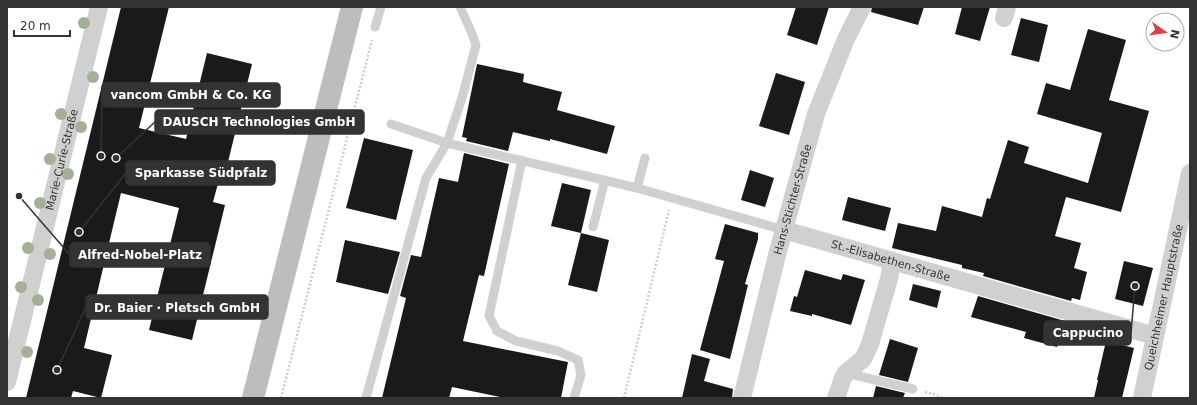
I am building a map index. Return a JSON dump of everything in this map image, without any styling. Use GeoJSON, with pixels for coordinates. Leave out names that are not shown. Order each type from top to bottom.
{"type":"FeatureCollection","features":[{"type":"Feature","properties":{"kind":"main road"},"geometry":{"type":"LineString","coordinates":[[253,398],[352,7]]}},
{"type":"Feature","properties":{"kind":"street","name":"Marie-Curie-Straße"},"geometry":{"type":"LineString","coordinates":[[7,382],[99,7]]}},
{"type":"Feature","properties":{"kind":"street","name":"Hans-Stichter-Straße"},"geometry":{"type":"LineString","coordinates":[[742,398],[775,263],[816,114],[846,39],[862,7]]}},
{"type":"Feature","properties":{"kind":"street","name":"Queichheimer Hauptstraße"},"geometry":{"type":"LineString","coordinates":[[1142,398],[1190,177]]}},
{"type":"Feature","properties":{"kind":"street","name":"St.-Elisabethen-Straße"},"geometry":{"type":"LineString","coordinates":[[784,230],[1155,336]]}},
{"type":"Feature","properties":{"kind":"street"},"geometry":{"type":"LineString","coordinates":[[836,398],[842,378],[846,372],[863,359],[870,344],[889,280],[892,261]]}},
{"type":"Feature","properties":{"kind":"lane"},"geometry":{"type":"LineString","coordinates":[[375,27],[381,7]]}},
{"type":"Feature","properties":{"kind":"lane"},"geometry":{"type":"LineString","coordinates":[[366,398],[426,178],[447,143],[462,98],[476,45],[460,7]]}},
{"type":"Feature","properties":{"kind":"lane","name":"St.-Elisabethen-Straße"},"geometry":{"type":"LineString","coordinates":[[391,124],[447,143],[637,188],[784,230]]}},
{"type":"Feature","properties":{"kind":"lane"},"geometry":{"type":"LineString","coordinates":[[637,188],[645,158]]}},
{"type":"Feature","properties":{"kind":"lane"},"geometry":{"type":"LineString","coordinates":[[522,160],[498,266],[489,316],[497,331],[516,341],[558,351],[578,360],[581,375],[574,398]]}},
{"type":"Feature","properties":{"kind":"lane"},"geometry":{"type":"LineString","coordinates":[[593,227],[605,180]]}},
{"type":"Feature","properties":{"kind":"lane"},"geometry":{"type":"LineString","coordinates":[[846,372],[913,388]]}},
{"type":"Feature","properties":{"kind":"path"},"geometry":{"type":"LineString","coordinates":[[281,398],[375,27]]}},
{"type":"Feature","properties":{"kind":"path"},"geometry":{"type":"LineString","coordinates":[[624,398],[672,198]]}},
{"type":"Feature","properties":{"kind":"building"},"geometry":{"type":"Polygon","coordinates":[[[121,7],[169,7],[139,128],[186,139],[207,53],[252,64],[227,166],[223,165],[213,202],[225,205],[192,340],[149,330],[179,208],[121,193],[84,348],[112,355],[101,398],[73,391],[71,398],[26,398],[121,7]]]}},
{"type":"Feature","properties":{"kind":"building"},"geometry":{"type":"Polygon","coordinates":[[[796,7],[829,7],[817,45],[787,35],[796,7]]]}},
{"type":"Feature","properties":{"kind":"building"},"geometry":{"type":"Polygon","coordinates":[[[872,7],[924,7],[918,25],[871,12],[872,7]]]}},
{"type":"Feature","properties":{"kind":"building"},"geometry":{"type":"Polygon","coordinates":[[[962,7],[990,7],[980,41],[955,34],[962,7]]]}},
{"type":"Feature","properties":{"kind":"building"},"geometry":{"type":"Polygon","coordinates":[[[1021,18],[1048,25],[1039,62],[1011,55],[1021,18]]]}},
{"type":"Feature","properties":{"kind":"building"},"geometry":{"type":"Polygon","coordinates":[[[1088,29],[1126,40],[1109,100],[1149,111],[1121,212],[1066,197],[1055,236],[1081,243],[1074,268],[1087,272],[1080,300],[1072,298],[1071,301],[983,276],[984,273],[962,268],[962,265],[892,248],[898,223],[936,231],[942,206],[982,217],[987,198],[990,199],[1008,140],[1029,147],[1024,163],[1088,183],[1102,133],[1037,114],[1046,83],[1070,90],[1088,29]]]}},
{"type":"Feature","properties":{"kind":"building"},"geometry":{"type":"Polygon","coordinates":[[[477,64],[524,74],[523,82],[562,92],[557,110],[615,126],[607,154],[550,139],[550,141],[513,132],[508,151],[466,141],[467,138],[462,137],[477,64]]]}},
{"type":"Feature","properties":{"kind":"building"},"geometry":{"type":"Polygon","coordinates":[[[776,73],[805,82],[789,135],[759,126],[776,73]]]}},
{"type":"Feature","properties":{"kind":"building"},"geometry":{"type":"Polygon","coordinates":[[[364,138],[413,150],[396,220],[346,208],[364,138]]]}},
{"type":"Feature","properties":{"kind":"building"},"geometry":{"type":"Polygon","coordinates":[[[464,153],[509,164],[484,276],[479,275],[463,341],[568,362],[561,398],[505,398],[452,387],[449,398],[382,398],[406,298],[400,296],[411,255],[421,257],[439,178],[458,182],[464,153]]]}},
{"type":"Feature","properties":{"kind":"building"},"geometry":{"type":"Polygon","coordinates":[[[750,170],[774,178],[765,207],[741,200],[750,170]]]}},
{"type":"Feature","properties":{"kind":"building"},"geometry":{"type":"Polygon","coordinates":[[[562,183],[591,190],[581,233],[551,226],[562,183]]]}},
{"type":"Feature","properties":{"kind":"building"},"geometry":{"type":"Polygon","coordinates":[[[848,197],[891,208],[885,231],[842,220],[848,197]]]}},
{"type":"Feature","properties":{"kind":"building"},"geometry":{"type":"Polygon","coordinates":[[[725,224],[758,233],[758,239],[745,284],[748,285],[730,359],[700,350],[724,261],[715,259],[725,224]]]}},
{"type":"Feature","properties":{"kind":"building"},"geometry":{"type":"Polygon","coordinates":[[[581,233],[609,240],[597,292],[568,285],[581,233]]]}},
{"type":"Feature","properties":{"kind":"building"},"geometry":{"type":"Polygon","coordinates":[[[345,240],[400,252],[388,294],[336,282],[345,240]]]}},
{"type":"Feature","properties":{"kind":"building"},"geometry":{"type":"Polygon","coordinates":[[[1124,261],[1153,268],[1143,306],[1115,299],[1124,261]]]}},
{"type":"Feature","properties":{"kind":"building"},"geometry":{"type":"Polygon","coordinates":[[[805,270],[841,280],[843,274],[865,280],[851,325],[812,314],[812,316],[790,311],[794,296],[797,297],[805,270]]]}},
{"type":"Feature","properties":{"kind":"building"},"geometry":{"type":"Polygon","coordinates":[[[913,284],[941,291],[937,308],[909,300],[913,284]]]}},
{"type":"Feature","properties":{"kind":"building"},"geometry":{"type":"Polygon","coordinates":[[[978,296],[1065,321],[1057,347],[1024,338],[1026,332],[971,317],[978,296]]]}},
{"type":"Feature","properties":{"kind":"building"},"geometry":{"type":"Polygon","coordinates":[[[890,339],[918,348],[908,382],[879,375],[890,339]]]}},
{"type":"Feature","properties":{"kind":"building"},"geometry":{"type":"Polygon","coordinates":[[[1106,341],[1134,348],[1122,398],[1094,398],[1106,341]]]}},
{"type":"Feature","properties":{"kind":"building"},"geometry":{"type":"Polygon","coordinates":[[[692,354],[710,359],[704,381],[733,389],[732,398],[682,398],[692,354]]]}},
{"type":"Feature","properties":{"kind":"building"},"geometry":{"type":"Polygon","coordinates":[[[876,386],[905,393],[903,398],[873,398],[876,386]]]}},
{"type":"Feature","properties":{"kind":"place","name":"vancom GmbH & Co. KG"},"geometry":{"type":"Point","coordinates":[101,156]}},
{"type":"Feature","properties":{"kind":"place","name":"DAUSCH Technologies GmbH"},"geometry":{"type":"Point","coordinates":[116,158]}},
{"type":"Feature","properties":{"kind":"place","name":"Alfred-Nobel-Platz"},"geometry":{"type":"Point","coordinates":[19,196]}},
{"type":"Feature","properties":{"kind":"place","name":"Sparkasse Südpfalz"},"geometry":{"type":"Point","coordinates":[79,232]}},
{"type":"Feature","properties":{"kind":"place","name":"Cappucino"},"geometry":{"type":"Point","coordinates":[1135,286]}},
{"type":"Feature","properties":{"kind":"place","name":"Dr. Baier · Pletsch GmbH"},"geometry":{"type":"Point","coordinates":[57,370]}}]}
